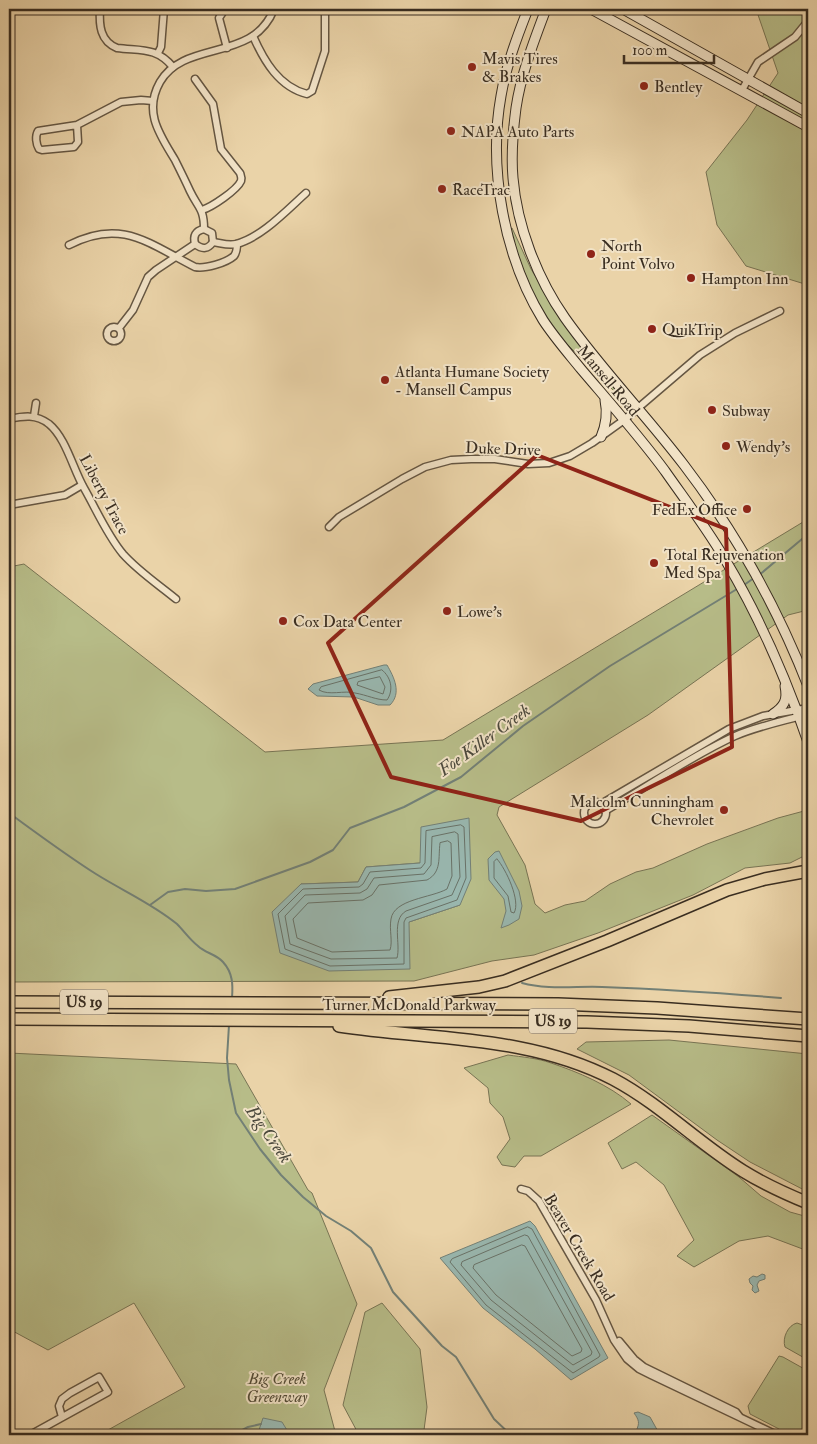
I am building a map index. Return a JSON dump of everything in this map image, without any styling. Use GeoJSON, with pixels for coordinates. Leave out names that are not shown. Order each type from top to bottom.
{"type":"FeatureCollection","features":[{"type":"Feature","properties":{"kind":"highway"},"geometry":{"type":"LineString","coordinates":[[795,874],[808,867]]}},
{"type":"Feature","properties":{"kind":"highway"},"geometry":{"type":"LineString","coordinates":[[340,1003],[479,987],[504,981],[591,948],[727,890],[765,879],[808,871]]}},
{"type":"Feature","properties":{"kind":"highway","name":"Turner McDonald Parkway"},"geometry":{"type":"LineString","coordinates":[[9,1002],[590,1005],[808,1019]]}},
{"type":"Feature","properties":{"kind":"highway","name":"Turner McDonald Parkway"},"geometry":{"type":"LineString","coordinates":[[9,1019],[620,1023],[688,1026],[808,1036]]}},
{"type":"Feature","properties":{"kind":"highway"},"geometry":{"type":"LineString","coordinates":[[297,1020],[379,1032],[503,1044],[534,1049],[563,1058],[589,1068],[624,1086],[744,1171],[783,1192],[808,1202]]}},
{"type":"Feature","properties":{"kind":"main road","name":"Mansell Road"},"geometry":{"type":"LineString","coordinates":[[528,9],[505,74],[498,120],[496,163],[503,211],[518,266],[534,304],[566,351],[664,469],[725,558],[754,611],[802,713],[808,742]]}},
{"type":"Feature","properties":{"kind":"main road","name":"Mansell Road"},"geometry":{"type":"LineString","coordinates":[[546,9],[527,62],[516,108],[513,176],[519,212],[541,274],[564,316],[724,520],[771,602],[808,686]]}},
{"type":"Feature","properties":{"kind":"main road"},"geometry":{"type":"LineString","coordinates":[[591,9],[808,127]]}},
{"type":"Feature","properties":{"kind":"main road"},"geometry":{"type":"LineString","coordinates":[[623,9],[808,113]]}},
{"type":"Feature","properties":{"kind":"main road"},"geometry":{"type":"LineString","coordinates":[[600,437],[605,428],[607,411],[605,398]]}},
{"type":"Feature","properties":{"kind":"main road"},"geometry":{"type":"LineString","coordinates":[[800,665],[808,681]]}},
{"type":"Feature","properties":{"kind":"main road"},"geometry":{"type":"LineString","coordinates":[[773,714],[785,704],[786,698],[782,672]]}},
{"type":"Feature","properties":{"kind":"street"},"geometry":{"type":"LineString","coordinates":[[100,9],[101,34],[112,46],[158,53],[165,57],[173,67]]}},
{"type":"Feature","properties":{"kind":"street"},"geometry":{"type":"LineString","coordinates":[[158,53],[161,47],[164,9]]}},
{"type":"Feature","properties":{"kind":"street"},"geometry":{"type":"LineString","coordinates":[[225,9],[219,18],[227,48]]}},
{"type":"Feature","properties":{"kind":"street"},"geometry":{"type":"LineString","coordinates":[[204,229],[202,210],[190,192],[176,162],[157,131],[153,116],[153,101],[160,82],[173,67],[188,59],[227,48],[253,36],[264,25],[274,9]]}},
{"type":"Feature","properties":{"kind":"street"},"geometry":{"type":"LineString","coordinates":[[253,36],[262,57],[277,76],[282,81],[307,94],[312,91],[323,60],[325,51],[325,15]]}},
{"type":"Feature","properties":{"kind":"street"},"geometry":{"type":"LineString","coordinates":[[742,90],[758,62],[795,37],[808,21]]}},
{"type":"Feature","properties":{"kind":"street"},"geometry":{"type":"LineString","coordinates":[[195,79],[213,104],[222,149],[240,173],[241,178],[238,184],[216,204],[202,210]]}},
{"type":"Feature","properties":{"kind":"street"},"geometry":{"type":"LineString","coordinates":[[77,125],[78,142],[74,147],[39,149],[36,134],[38,131],[77,125],[121,102],[153,101]]}},
{"type":"Feature","properties":{"kind":"street"},"geometry":{"type":"LineString","coordinates":[[213,242],[227,245],[237,244],[270,226],[306,193]]}},
{"type":"Feature","properties":{"kind":"street"},"geometry":{"type":"LineString","coordinates":[[204,229],[212,233],[213,242],[210,247],[200,248],[195,244],[195,234],[199,230],[204,229]]}},
{"type":"Feature","properties":{"kind":"street"},"geometry":{"type":"LineString","coordinates":[[69,245],[93,235],[120,233],[143,239],[195,267],[208,268],[233,256],[237,251],[237,244]]}},
{"type":"Feature","properties":{"kind":"street"},"geometry":{"type":"LineString","coordinates":[[119,328],[133,310],[148,277],[195,244]]}},
{"type":"Feature","properties":{"kind":"street","name":"Duke Drive"},"geometry":{"type":"LineString","coordinates":[[329,527],[339,517],[425,467],[451,460],[471,459],[494,459],[528,464],[549,463],[570,456],[624,420],[700,355],[735,333],[780,311]]}},
{"type":"Feature","properties":{"kind":"street"},"geometry":{"type":"LineString","coordinates":[[9,418],[34,416],[36,403]]}},
{"type":"Feature","properties":{"kind":"street","name":"Liberty Trace"},"geometry":{"type":"LineString","coordinates":[[34,416],[45,421],[55,430],[72,459],[82,485],[123,553],[176,599]]}},
{"type":"Feature","properties":{"kind":"street"},"geometry":{"type":"LineString","coordinates":[[9,505],[65,495],[82,485]]}},
{"type":"Feature","properties":{"kind":"street"},"geometry":{"type":"LineString","coordinates":[[605,811],[704,752],[733,737],[802,713],[808,708]]}},
{"type":"Feature","properties":{"kind":"street"},"geometry":{"type":"LineString","coordinates":[[601,804],[605,811],[605,816],[600,822],[593,824],[586,820],[584,814],[586,806],[593,802],[601,804],[728,728],[773,714],[802,713]]}},
{"type":"Feature","properties":{"kind":"street","name":"Beaver Creek Road"},"geometry":{"type":"LineString","coordinates":[[521,1189],[528,1191],[539,1201],[596,1300],[614,1340],[627,1359],[639,1369],[733,1416],[739,1416],[777,1435]]}},
{"type":"Feature","properties":{"kind":"street"},"geometry":{"type":"LineString","coordinates":[[30,1435],[108,1392],[99,1377],[62,1399],[59,1406],[62,1417]]}},
{"type":"Feature","properties":{"kind":"highlighted area"},"geometry":{"type":"Polygon","coordinates":[[[537,455],[726,529],[732,747],[581,821],[391,777],[328,643],[537,455]]]}},
{"type":"Feature","properties":{"kind":"green space"},"geometry":{"type":"Polygon","coordinates":[[[756,9],[808,9],[808,285],[746,266],[717,225],[706,172],[747,120],[778,73],[756,9]]]}},
{"type":"Feature","properties":{"kind":"green space"},"geometry":{"type":"Polygon","coordinates":[[[512,228],[531,269],[547,296],[622,399],[560,337],[543,312],[524,272],[510,229],[512,228]]]}},
{"type":"Feature","properties":{"kind":"green space"},"geometry":{"type":"Polygon","coordinates":[[[808,519],[808,610],[788,615],[648,715],[499,807],[497,815],[525,865],[535,904],[545,913],[565,905],[585,901],[610,884],[636,872],[653,868],[707,844],[778,818],[804,811],[808,811],[808,854],[790,863],[745,868],[693,895],[598,933],[534,955],[492,961],[414,981],[9,982],[9,567],[24,564],[265,752],[443,740],[808,519]],[[420,863],[366,867],[358,882],[301,884],[409,922],[460,905],[420,863]]]}},
{"type":"Feature","properties":{"kind":"green space"},"geometry":{"type":"Polygon","coordinates":[[[669,1040],[808,1054],[808,1192],[750,1162],[629,1075],[577,1049],[586,1042],[669,1040]]]}},
{"type":"Feature","properties":{"kind":"green space","name":"Big Creek Greenway"},"geometry":{"type":"Polygon","coordinates":[[[9,1053],[236,1064],[308,1190],[312,1193],[357,1304],[324,1390],[336,1435],[99,1435],[185,1387],[134,1303],[48,1350],[9,1329],[9,1053]]]}},
{"type":"Feature","properties":{"kind":"green space"},"geometry":{"type":"Polygon","coordinates":[[[508,1055],[540,1060],[572,1071],[603,1085],[631,1104],[541,1156],[524,1156],[515,1167],[502,1165],[497,1157],[510,1139],[503,1117],[490,1103],[488,1088],[464,1068],[508,1055]]]}},
{"type":"Feature","properties":{"kind":"green space"},"geometry":{"type":"Polygon","coordinates":[[[652,1115],[739,1177],[761,1196],[790,1212],[808,1217],[808,1251],[768,1236],[739,1241],[694,1267],[677,1256],[694,1240],[664,1185],[636,1162],[622,1169],[608,1143],[652,1115]]]}},
{"type":"Feature","properties":{"kind":"green space"},"geometry":{"type":"Polygon","coordinates":[[[382,1303],[420,1349],[427,1407],[424,1430],[426,1435],[359,1435],[343,1405],[365,1312],[382,1303]]]}},
{"type":"Feature","properties":{"kind":"green space"},"geometry":{"type":"Polygon","coordinates":[[[797,1323],[808,1327],[808,1360],[785,1347],[786,1332],[797,1323]]]}},
{"type":"Feature","properties":{"kind":"green space"},"geometry":{"type":"Polygon","coordinates":[[[779,1356],[808,1371],[808,1435],[787,1435],[750,1414],[748,1406],[779,1356]]]}},
{"type":"Feature","properties":{"kind":"water"},"geometry":{"type":"Polygon","coordinates":[[[387,665],[396,685],[396,695],[390,705],[378,705],[354,697],[317,696],[308,689],[313,684],[387,665]]]}},
{"type":"Feature","properties":{"kind":"water"},"geometry":{"type":"Polygon","coordinates":[[[469,818],[471,879],[460,905],[409,922],[410,969],[329,971],[280,953],[272,912],[301,884],[358,882],[366,867],[420,863],[421,827],[469,818]]]}},
{"type":"Feature","properties":{"kind":"water"},"geometry":{"type":"Polygon","coordinates":[[[499,851],[519,891],[522,906],[519,919],[501,928],[506,911],[504,899],[489,880],[488,859],[495,852],[499,851]]]}},
{"type":"Feature","properties":{"kind":"water"},"geometry":{"type":"Polygon","coordinates":[[[530,1221],[535,1226],[608,1358],[571,1380],[483,1308],[440,1258],[530,1221]]]}},
{"type":"Feature","properties":{"kind":"water"},"geometry":{"type":"Polygon","coordinates":[[[762,1274],[765,1275],[765,1279],[759,1281],[757,1285],[759,1291],[755,1293],[752,1290],[753,1286],[749,1279],[762,1274]]]}},
{"type":"Feature","properties":{"kind":"water"},"geometry":{"type":"Polygon","coordinates":[[[638,1412],[650,1417],[660,1435],[632,1435],[631,1433],[636,1431],[638,1424],[634,1413],[638,1412]]]}},
{"type":"Feature","properties":{"kind":"water"},"geometry":{"type":"Polygon","coordinates":[[[263,1418],[282,1422],[290,1435],[263,1435],[259,1430],[263,1418]]]}},
{"type":"Feature","properties":{"kind":"waterway","name":"Foe Killer Creek"},"geometry":{"type":"LineString","coordinates":[[758,576],[808,534]]}},
{"type":"Feature","properties":{"kind":"waterway","name":"Foe Killer Creek"},"geometry":{"type":"LineString","coordinates":[[744,585],[754,578]]}},
{"type":"Feature","properties":{"kind":"waterway","name":"Foe Killer Creek"},"geometry":{"type":"LineString","coordinates":[[150,905],[168,892],[185,889],[206,891],[235,889],[310,862],[333,850],[350,828],[404,807],[461,777],[523,726],[610,666],[737,589]]}},
{"type":"Feature","properties":{"kind":"waterway","name":"Big Creek"},"geometry":{"type":"LineString","coordinates":[[9,813],[85,867],[168,917],[192,941],[220,959],[231,975],[232,998]]}},
{"type":"Feature","properties":{"kind":"waterway"},"geometry":{"type":"LineString","coordinates":[[522,983],[551,987],[646,989],[781,998]]}},
{"type":"Feature","properties":{"kind":"waterway","name":"Big Creek"},"geometry":{"type":"LineString","coordinates":[[229,1025],[227,1058],[229,1080],[236,1113],[260,1149],[281,1175],[303,1197],[326,1216],[351,1231],[371,1248],[393,1292],[442,1346],[456,1357],[494,1419],[511,1435]]}},
{"type":"Feature","properties":{"kind":"waterway"},"geometry":{"type":"LineString","coordinates":[[233,1435],[248,1427],[261,1424]]}},
{"type":"Feature","properties":{"kind":"place","name":"Mavis Tires & Brakes"},"geometry":{"type":"Point","coordinates":[472,67]}},
{"type":"Feature","properties":{"kind":"place","name":"Bentley"},"geometry":{"type":"Point","coordinates":[644,86]}},
{"type":"Feature","properties":{"kind":"place","name":"NAPA Auto Parts"},"geometry":{"type":"Point","coordinates":[451,131]}},
{"type":"Feature","properties":{"kind":"place","name":"RaceTrac"},"geometry":{"type":"Point","coordinates":[442,189]}},
{"type":"Feature","properties":{"kind":"place","name":"North Point Volvo"},"geometry":{"type":"Point","coordinates":[591,254]}},
{"type":"Feature","properties":{"kind":"place","name":"Hampton Inn"},"geometry":{"type":"Point","coordinates":[691,278]}},
{"type":"Feature","properties":{"kind":"place","name":"QuikTrip"},"geometry":{"type":"Point","coordinates":[652,329]}},
{"type":"Feature","properties":{"kind":"place","name":"Atlanta Humane Society - Mansell Campus"},"geometry":{"type":"Point","coordinates":[385,380]}},
{"type":"Feature","properties":{"kind":"place","name":"Subway"},"geometry":{"type":"Point","coordinates":[712,410]}},
{"type":"Feature","properties":{"kind":"place","name":"Wendy's"},"geometry":{"type":"Point","coordinates":[726,446]}},
{"type":"Feature","properties":{"kind":"place","name":"FedEx Office"},"geometry":{"type":"Point","coordinates":[747,509]}},
{"type":"Feature","properties":{"kind":"place","name":"Total Rejuvenation Med Spa"},"geometry":{"type":"Point","coordinates":[654,563]}},
{"type":"Feature","properties":{"kind":"place","name":"Lowe's"},"geometry":{"type":"Point","coordinates":[447,611]}},
{"type":"Feature","properties":{"kind":"place","name":"Cox Data Center"},"geometry":{"type":"Point","coordinates":[283,621]}},
{"type":"Feature","properties":{"kind":"place","name":"Malcolm Cunningham Chevrolet"},"geometry":{"type":"Point","coordinates":[724,810]}}]}
